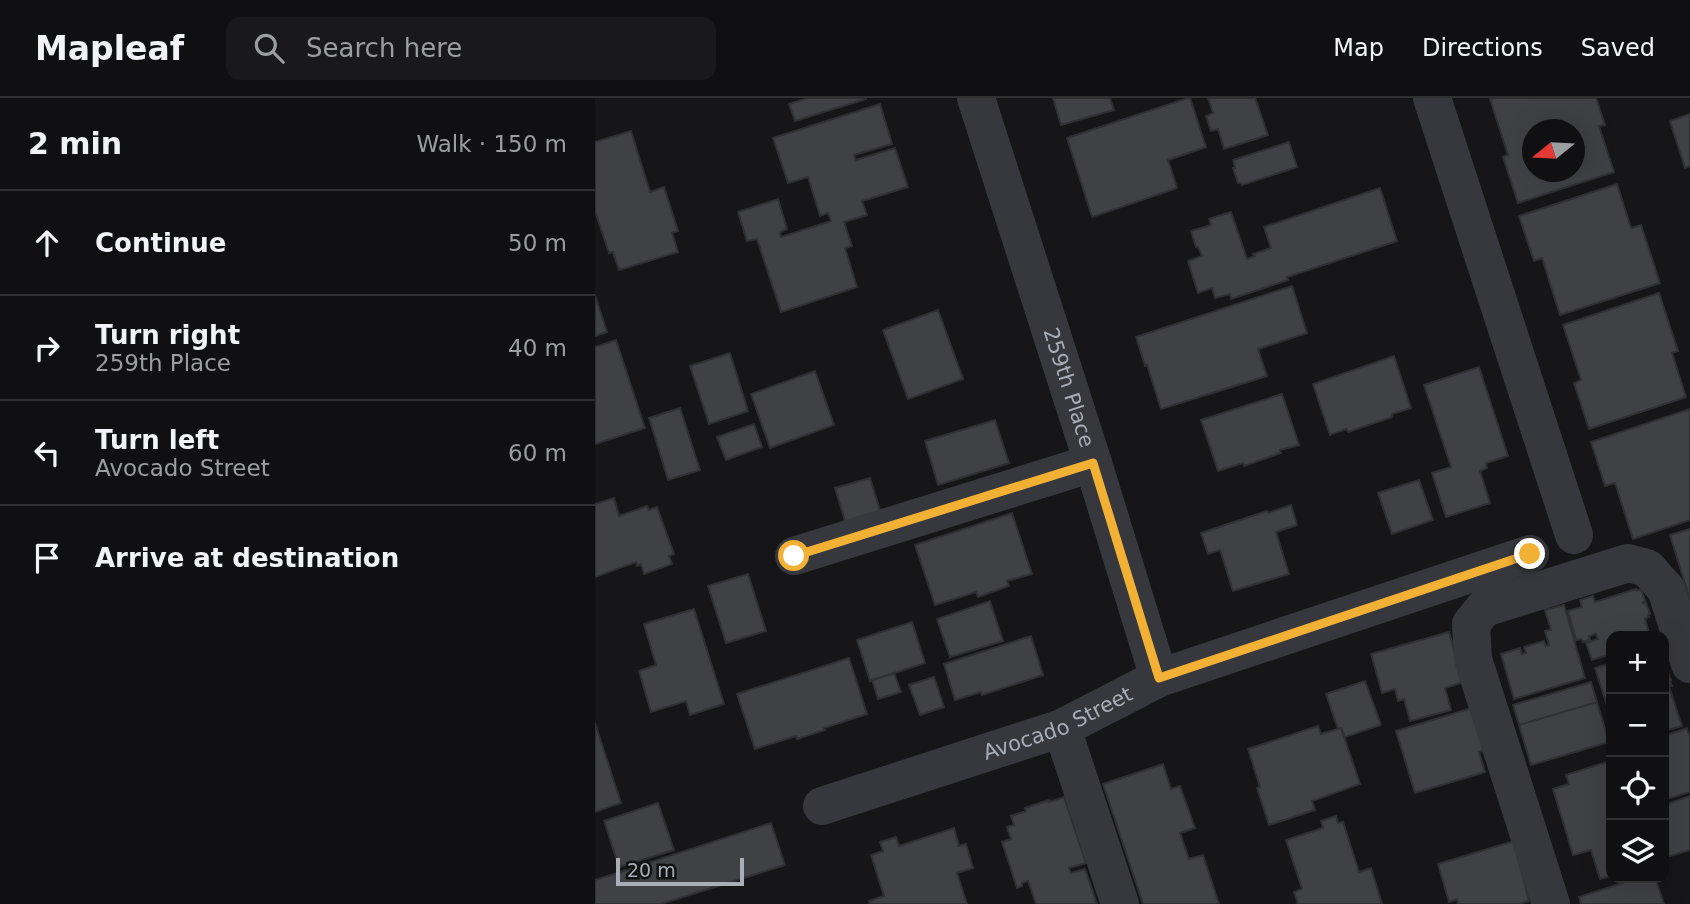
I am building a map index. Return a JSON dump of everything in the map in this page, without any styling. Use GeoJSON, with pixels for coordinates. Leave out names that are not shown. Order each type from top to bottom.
{"type":"FeatureCollection","features":[{"type":"Feature","properties":{"kind":"street","name":"259th Place"},"geometry":{"type":"LineString","coordinates":[[976,98],[1159,678]]}},
{"type":"Feature","properties":{"kind":"street"},"geometry":{"type":"LineString","coordinates":[[1432,98],[1574,535]]}},
{"type":"Feature","properties":{"kind":"street"},"geometry":{"type":"LineString","coordinates":[[794,556],[1093,463]]}},
{"type":"Feature","properties":{"kind":"street","name":"Avocado Street"},"geometry":{"type":"LineString","coordinates":[[822,806],[1062,728],[1159,678],[1530,554]]}},
{"type":"Feature","properties":{"kind":"street"},"geometry":{"type":"LineString","coordinates":[[1551,904],[1473,659],[1471,624],[1484,608],[1628,563],[1647,568],[1666,589],[1690,664]]}},
{"type":"Feature","properties":{"kind":"street"},"geometry":{"type":"LineString","coordinates":[[1062,728],[1119,904]]}},
{"type":"Feature","properties":{"kind":"building"},"geometry":{"type":"Polygon","coordinates":[[[808,98],[866,99],[795,121],[789,104],[808,98]]]}},
{"type":"Feature","properties":{"kind":"building"},"geometry":{"type":"Polygon","coordinates":[[[1053,98],[1110,98],[1114,110],[1061,125],[1053,98]]]}},
{"type":"Feature","properties":{"kind":"building"},"geometry":{"type":"Polygon","coordinates":[[[1188,98],[1206,147],[1168,160],[1177,188],[1092,217],[1067,138],[1188,98]]]}},
{"type":"Feature","properties":{"kind":"building"},"geometry":{"type":"Polygon","coordinates":[[[1208,98],[1255,98],[1268,135],[1224,149],[1218,129],[1211,131],[1206,116],[1213,113],[1208,98]]]}},
{"type":"Feature","properties":{"kind":"building"},"geometry":{"type":"Polygon","coordinates":[[[1596,98],[1605,125],[1599,126],[1614,172],[1585,181],[1585,119],[1522,119],[1522,182],[1583,182],[1518,203],[1503,157],[1508,155],[1490,99],[1596,98]]]}},
{"type":"Feature","properties":{"kind":"building"},"geometry":{"type":"Polygon","coordinates":[[[880,104],[892,144],[854,155],[856,160],[895,148],[908,187],[862,201],[867,215],[844,222],[852,246],[845,248],[857,287],[781,312],[757,239],[747,241],[738,212],[778,199],[787,229],[780,232],[781,237],[831,221],[828,213],[820,216],[808,177],[788,183],[773,138],[880,104]]]}},
{"type":"Feature","properties":{"kind":"building"},"geometry":{"type":"Polygon","coordinates":[[[1690,114],[1690,166],[1685,168],[1670,121],[1690,114]]]}},
{"type":"Feature","properties":{"kind":"building"},"geometry":{"type":"Polygon","coordinates":[[[631,131],[650,192],[664,187],[678,231],[672,233],[678,252],[619,270],[613,252],[609,253],[595,211],[595,142],[631,131]]]}},
{"type":"Feature","properties":{"kind":"building"},"geometry":{"type":"Polygon","coordinates":[[[1289,142],[1297,167],[1242,185],[1238,183],[1233,160],[1289,142]]]}},
{"type":"Feature","properties":{"kind":"building"},"geometry":{"type":"Polygon","coordinates":[[[1617,184],[1631,228],[1641,225],[1660,283],[1560,315],[1542,258],[1534,261],[1519,216],[1617,184]]]}},
{"type":"Feature","properties":{"kind":"building"},"geometry":{"type":"Polygon","coordinates":[[[1380,188],[1397,241],[1287,277],[1288,280],[1231,299],[1230,294],[1215,298],[1212,288],[1198,293],[1188,261],[1202,256],[1191,231],[1211,225],[1209,219],[1231,212],[1247,259],[1271,248],[1264,227],[1380,188]]]}},
{"type":"Feature","properties":{"kind":"building"},"geometry":{"type":"Polygon","coordinates":[[[1292,286],[1307,333],[1258,349],[1267,376],[1161,409],[1136,337],[1292,286]]]}},
{"type":"Feature","properties":{"kind":"building"},"geometry":{"type":"Polygon","coordinates":[[[1659,293],[1678,351],[1672,353],[1686,397],[1589,429],[1574,383],[1581,380],[1563,325],[1659,293]]]}},
{"type":"Feature","properties":{"kind":"building"},"geometry":{"type":"Polygon","coordinates":[[[595,295],[607,332],[595,336],[595,295]]]}},
{"type":"Feature","properties":{"kind":"building"},"geometry":{"type":"Polygon","coordinates":[[[938,310],[963,379],[908,399],[883,330],[938,310]]]}},
{"type":"Feature","properties":{"kind":"building"},"geometry":{"type":"Polygon","coordinates":[[[616,340],[645,428],[595,444],[595,347],[616,340]]]}},
{"type":"Feature","properties":{"kind":"building"},"geometry":{"type":"Polygon","coordinates":[[[730,353],[748,411],[709,424],[690,366],[730,353]]]}},
{"type":"Feature","properties":{"kind":"building"},"geometry":{"type":"Polygon","coordinates":[[[1394,356],[1411,408],[1348,432],[1346,429],[1330,435],[1313,384],[1394,356]]]}},
{"type":"Feature","properties":{"kind":"building"},"geometry":{"type":"Polygon","coordinates":[[[1479,367],[1508,456],[1486,463],[1487,468],[1480,471],[1490,503],[1446,517],[1432,473],[1451,467],[1424,385],[1479,367]]]}},
{"type":"Feature","properties":{"kind":"building"},"geometry":{"type":"Polygon","coordinates":[[[815,371],[834,425],[770,448],[751,394],[815,371]]]}},
{"type":"Feature","properties":{"kind":"building"},"geometry":{"type":"Polygon","coordinates":[[[1282,394],[1299,445],[1280,450],[1281,453],[1244,466],[1243,463],[1218,471],[1201,420],[1282,394]]]}},
{"type":"Feature","properties":{"kind":"building"},"geometry":{"type":"Polygon","coordinates":[[[680,408],[700,470],[668,480],[649,418],[680,408]]]}},
{"type":"Feature","properties":{"kind":"building"},"geometry":{"type":"Polygon","coordinates":[[[1690,409],[1690,520],[1633,539],[1615,483],[1605,486],[1591,442],[1690,409]]]}},
{"type":"Feature","properties":{"kind":"building"},"geometry":{"type":"Polygon","coordinates":[[[995,420],[1009,463],[938,485],[925,441],[995,420]]]}},
{"type":"Feature","properties":{"kind":"building"},"geometry":{"type":"Polygon","coordinates":[[[754,424],[762,447],[726,460],[717,437],[754,424]]]}},
{"type":"Feature","properties":{"kind":"building"},"geometry":{"type":"Polygon","coordinates":[[[870,478],[883,520],[848,531],[835,488],[870,478]]]}},
{"type":"Feature","properties":{"kind":"building"},"geometry":{"type":"Polygon","coordinates":[[[1419,480],[1433,520],[1392,534],[1378,493],[1419,480]]]}},
{"type":"Feature","properties":{"kind":"building"},"geometry":{"type":"Polygon","coordinates":[[[614,498],[619,516],[647,506],[649,510],[657,507],[674,554],[669,556],[672,564],[644,574],[641,564],[637,566],[636,562],[595,577],[595,504],[614,498]]]}},
{"type":"Feature","properties":{"kind":"building"},"geometry":{"type":"Polygon","coordinates":[[[1291,505],[1297,525],[1276,532],[1289,574],[1233,591],[1220,550],[1208,554],[1201,533],[1291,505]]]}},
{"type":"Feature","properties":{"kind":"building"},"geometry":{"type":"Polygon","coordinates":[[[1012,513],[1032,574],[1007,581],[1009,586],[978,597],[976,592],[935,605],[915,545],[1012,513]]]}},
{"type":"Feature","properties":{"kind":"building"},"geometry":{"type":"Polygon","coordinates":[[[1690,529],[1690,600],[1670,535],[1690,529]]]}},
{"type":"Feature","properties":{"kind":"building"},"geometry":{"type":"Polygon","coordinates":[[[748,574],[766,631],[726,643],[708,586],[748,574]]]}},
{"type":"Feature","properties":{"kind":"building"},"geometry":{"type":"Polygon","coordinates":[[[1641,589],[1645,601],[1643,603],[1646,603],[1650,614],[1645,619],[1649,631],[1606,631],[1606,656],[1592,660],[1586,643],[1598,639],[1596,634],[1589,636],[1590,640],[1576,640],[1568,611],[1582,607],[1580,600],[1593,596],[1595,602],[1641,589]]]}},
{"type":"Feature","properties":{"kind":"building"},"geometry":{"type":"Polygon","coordinates":[[[990,601],[1003,641],[950,657],[937,619],[990,601]]]}},
{"type":"Feature","properties":{"kind":"building"},"geometry":{"type":"Polygon","coordinates":[[[1564,605],[1585,678],[1514,699],[1501,654],[1520,648],[1522,654],[1526,653],[1524,647],[1544,641],[1546,646],[1549,645],[1545,631],[1551,630],[1545,610],[1564,605]]]}},
{"type":"Feature","properties":{"kind":"building"},"geometry":{"type":"Polygon","coordinates":[[[694,609],[724,704],[690,715],[686,701],[651,712],[639,671],[656,665],[644,624],[694,609]]]}},
{"type":"Feature","properties":{"kind":"building"},"geometry":{"type":"Polygon","coordinates":[[[912,622],[925,663],[870,681],[857,640],[912,622]]]}},
{"type":"Feature","properties":{"kind":"building"},"geometry":{"type":"Polygon","coordinates":[[[1449,632],[1461,683],[1445,688],[1451,710],[1410,721],[1404,699],[1398,701],[1395,689],[1382,693],[1371,654],[1449,632]]]}},
{"type":"Feature","properties":{"kind":"building"},"geometry":{"type":"Polygon","coordinates":[[[1031,636],[1043,675],[982,695],[981,692],[955,700],[944,664],[1031,636]]]}},
{"type":"Feature","properties":{"kind":"building"},"geometry":{"type":"Polygon","coordinates":[[[849,658],[867,714],[797,739],[796,736],[755,749],[737,694],[849,658]]]}},
{"type":"Feature","properties":{"kind":"building"},"geometry":{"type":"Polygon","coordinates":[[[1606,665],[1606,703],[1595,668],[1606,665]]]}},
{"type":"Feature","properties":{"kind":"building"},"geometry":{"type":"Polygon","coordinates":[[[894,673],[901,692],[878,699],[872,680],[894,673]]]}},
{"type":"Feature","properties":{"kind":"building"},"geometry":{"type":"Polygon","coordinates":[[[934,677],[944,707],[920,715],[909,685],[934,677]]]}},
{"type":"Feature","properties":{"kind":"building"},"geometry":{"type":"Polygon","coordinates":[[[1365,681],[1381,725],[1345,737],[1341,728],[1338,729],[1326,694],[1365,681]]]}},
{"type":"Feature","properties":{"kind":"building"},"geometry":{"type":"Polygon","coordinates":[[[1591,682],[1597,702],[1519,725],[1513,705],[1591,682]]]}},
{"type":"Feature","properties":{"kind":"building"},"geometry":{"type":"Polygon","coordinates":[[[1669,686],[1682,726],[1669,730],[1669,686]]]}},
{"type":"Feature","properties":{"kind":"building"},"geometry":{"type":"Polygon","coordinates":[[[1597,702],[1606,732],[1606,743],[1531,765],[1519,725],[1597,702]]]}},
{"type":"Feature","properties":{"kind":"building"},"geometry":{"type":"Polygon","coordinates":[[[1472,708],[1485,750],[1479,752],[1485,772],[1415,793],[1396,731],[1472,708]]]}},
{"type":"Feature","properties":{"kind":"building"},"geometry":{"type":"Polygon","coordinates":[[[595,723],[621,803],[595,812],[595,723]]]}},
{"type":"Feature","properties":{"kind":"building"},"geometry":{"type":"Polygon","coordinates":[[[1318,726],[1321,734],[1341,728],[1360,784],[1312,801],[1315,810],[1269,825],[1248,749],[1318,726]]]}},
{"type":"Feature","properties":{"kind":"building"},"geometry":{"type":"Polygon","coordinates":[[[1687,728],[1690,738],[1690,792],[1669,798],[1669,757],[1669,734],[1687,728]]]}},
{"type":"Feature","properties":{"kind":"building"},"geometry":{"type":"Polygon","coordinates":[[[1606,762],[1606,877],[1600,879],[1591,850],[1573,855],[1553,789],[1569,784],[1566,775],[1606,762]]]}},
{"type":"Feature","properties":{"kind":"building"},"geometry":{"type":"Polygon","coordinates":[[[1163,764],[1171,789],[1180,786],[1195,828],[1180,833],[1189,859],[1203,855],[1219,904],[1143,904],[1103,784],[1163,764]]]}},
{"type":"Feature","properties":{"kind":"building"},"geometry":{"type":"Polygon","coordinates":[[[1690,796],[1690,850],[1669,856],[1669,820],[1669,803],[1690,796]]]}},
{"type":"Feature","properties":{"kind":"building"},"geometry":{"type":"Polygon","coordinates":[[[1064,797],[1086,863],[1069,868],[1071,873],[1085,869],[1097,904],[1036,904],[1028,881],[1017,888],[1002,842],[1011,839],[1007,827],[1014,825],[1011,816],[1026,811],[1025,808],[1064,797]]]}},
{"type":"Feature","properties":{"kind":"building"},"geometry":{"type":"Polygon","coordinates":[[[658,803],[674,850],[619,867],[604,821],[658,803]]]}},
{"type":"Feature","properties":{"kind":"building"},"geometry":{"type":"Polygon","coordinates":[[[1336,816],[1338,823],[1343,822],[1359,872],[1371,868],[1382,904],[1298,904],[1294,892],[1302,889],[1286,840],[1323,828],[1321,821],[1336,816]]]}},
{"type":"Feature","properties":{"kind":"building"},"geometry":{"type":"Polygon","coordinates":[[[771,823],[785,865],[661,904],[595,904],[595,880],[771,823]]]}},
{"type":"Feature","properties":{"kind":"building"},"geometry":{"type":"Polygon","coordinates":[[[954,828],[959,846],[966,844],[973,868],[957,873],[967,904],[870,904],[869,901],[884,896],[871,855],[883,851],[880,842],[896,837],[899,846],[954,828]]]}},
{"type":"Feature","properties":{"kind":"building"},"geometry":{"type":"Polygon","coordinates":[[[1514,841],[1529,901],[1519,904],[1458,904],[1457,899],[1449,902],[1438,864],[1514,841]]]}},
{"type":"Feature","properties":{"kind":"building"},"geometry":{"type":"Polygon","coordinates":[[[1622,883],[1657,883],[1664,904],[1581,904],[1579,897],[1622,883]]]}},
{"type":"Feature","properties":{"kind":"route"},"geometry":{"type":"LineString","coordinates":[[794,556],[1093,463],[1159,678],[1530,554]]}}]}
